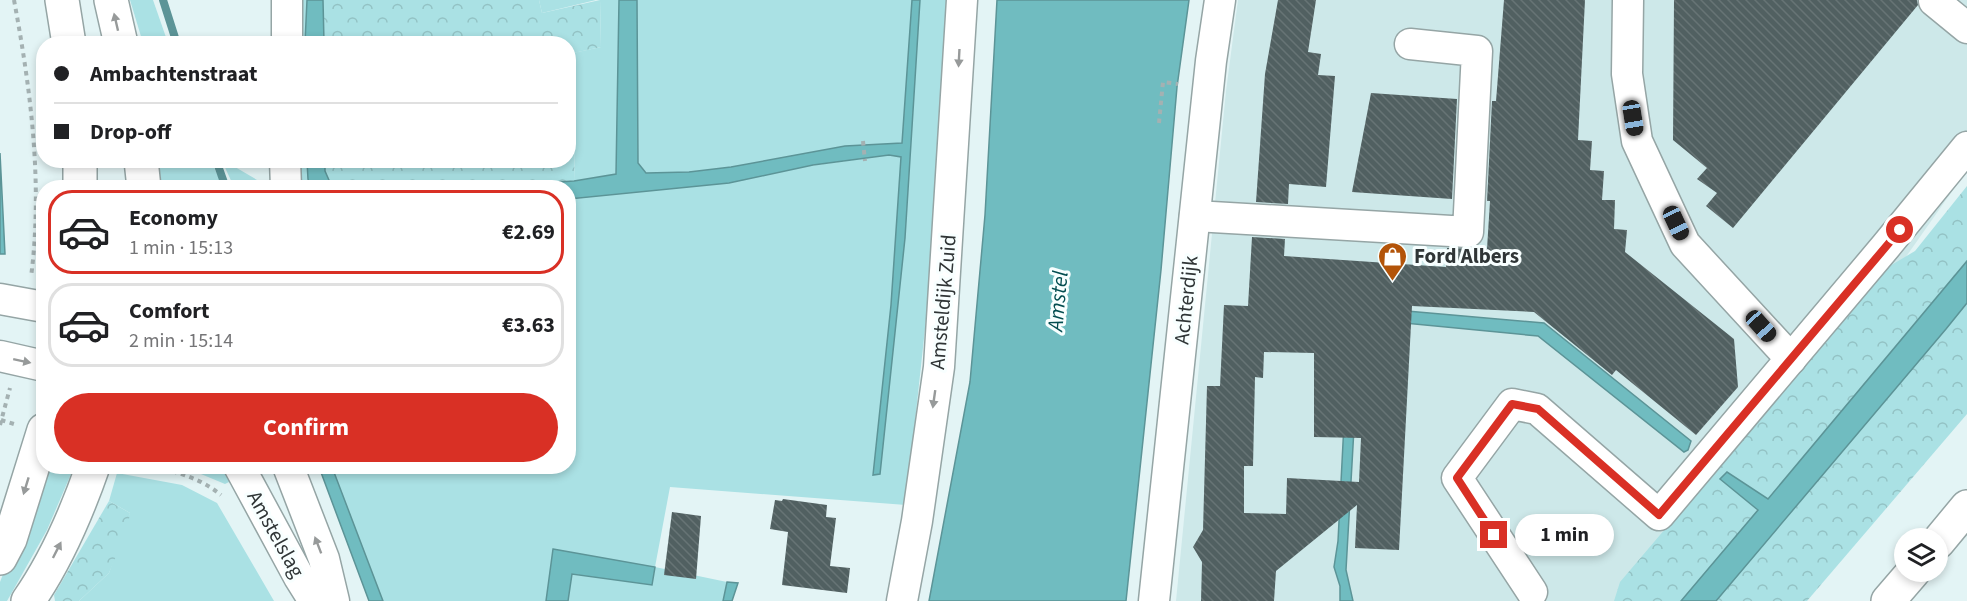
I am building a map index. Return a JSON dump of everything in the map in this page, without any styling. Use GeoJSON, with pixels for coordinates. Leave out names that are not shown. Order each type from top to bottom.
{"type":"FeatureCollection","features":[{"type":"Feature","properties":{"kind":"main road"},"geometry":{"type":"LineString","coordinates":[[62,0],[68,36]]}},
{"type":"Feature","properties":{"kind":"main road"},"geometry":{"type":"LineString","coordinates":[[111,0],[119,36]]}},
{"type":"Feature","properties":{"kind":"main road"},"geometry":{"type":"LineString","coordinates":[[0,558],[10,539],[36,456]]}},
{"type":"Feature","properties":{"kind":"main road"},"geometry":{"type":"LineString","coordinates":[[28,601],[57,550],[84,493],[90,474]]}},
{"type":"Feature","properties":{"kind":"main road"},"geometry":{"type":"LineString","coordinates":[[1948,530],[1967,507]]}},
{"type":"Feature","properties":{"kind":"main road"},"geometry":{"type":"LineString","coordinates":[[1888,601],[1904,582]]}},
{"type":"Feature","properties":{"kind":"street"},"geometry":{"type":"LineString","coordinates":[[286,36],[287,0]]}},
{"type":"Feature","properties":{"kind":"street","name":"Amsteldijk Zuid"},"geometry":{"type":"LineString","coordinates":[[902,601],[917,521],[939,367],[962,0]]}},
{"type":"Feature","properties":{"kind":"street","name":"Achterdijk"},"geometry":{"type":"LineString","coordinates":[[1154,601],[1220,0]]}},
{"type":"Feature","properties":{"kind":"street"},"geometry":{"type":"LineString","coordinates":[[1628,0],[1627,74],[1637,141],[1685,244],[1791,359]]}},
{"type":"Feature","properties":{"kind":"street"},"geometry":{"type":"LineString","coordinates":[[1934,2],[1967,28]]}},
{"type":"Feature","properties":{"kind":"street"},"geometry":{"type":"LineString","coordinates":[[1195,216],[1468,232],[1477,51],[1410,44]]}},
{"type":"Feature","properties":{"kind":"street"},"geometry":{"type":"LineString","coordinates":[[1532,592],[1457,478],[1512,404],[1538,409],[1659,515],[1681,492],[1967,147]]}},
{"type":"Feature","properties":{"kind":"street","name":"Amstelslag"},"geometry":{"type":"LineString","coordinates":[[242,474],[299,577],[315,601]]}},
{"type":"Feature","properties":{"kind":"street","name":"Amstelslag"},"geometry":{"type":"LineString","coordinates":[[291,474],[324,559],[334,601]]}},
{"type":"Feature","properties":{"kind":"path"},"geometry":{"type":"LineString","coordinates":[[14,0],[28,79],[35,157],[35,233],[24,304]]}},
{"type":"Feature","properties":{"kind":"path"},"geometry":{"type":"LineString","coordinates":[[1159,123],[1163,82],[1178,84]]}},
{"type":"Feature","properties":{"kind":"path"},"geometry":{"type":"LineString","coordinates":[[863,141],[865,161]]}},
{"type":"Feature","properties":{"kind":"path"},"geometry":{"type":"LineString","coordinates":[[1,421],[20,361]]}},
{"type":"Feature","properties":{"kind":"path","name":"Amstelslag"},"geometry":{"type":"LineString","coordinates":[[179,474],[206,483],[224,497]]}},
{"type":"Feature","properties":{"kind":"shaded area"},"geometry":{"type":"Polygon","coordinates":[[[1238,0],[1967,0],[1967,170],[1664,601],[1176,601],[1226,91],[1238,0]]]}},
{"type":"Feature","properties":{"kind":"green space"},"geometry":{"type":"Polygon","coordinates":[[[130,0],[153,0],[166,36],[141,36],[130,0]]]}},
{"type":"Feature","properties":{"kind":"green space"},"geometry":{"type":"Polygon","coordinates":[[[299,0],[307,0],[305,36],[297,36],[299,0]]]}},
{"type":"Feature","properties":{"kind":"green space"},"geometry":{"type":"Polygon","coordinates":[[[323,0],[539,0],[542,13],[600,0],[601,47],[576,52],[576,36],[324,36],[323,0]]]}},
{"type":"Feature","properties":{"kind":"green space"},"geometry":{"type":"Polygon","coordinates":[[[539,0],[596,0],[542,13],[539,0]]]}},
{"type":"Feature","properties":{"kind":"green space"},"geometry":{"type":"Polygon","coordinates":[[[600,0],[619,0],[616,174],[576,181],[574,180],[576,52],[601,47],[600,0]]]}},
{"type":"Feature","properties":{"kind":"green space"},"geometry":{"type":"Polygon","coordinates":[[[637,0],[912,0],[902,143],[845,146],[731,167],[689,172],[645,173],[638,164],[637,0]]]}},
{"type":"Feature","properties":{"kind":"green space"},"geometry":{"type":"Polygon","coordinates":[[[920,0],[949,0],[932,264],[906,505],[670,487],[655,567],[727,582],[723,601],[568,601],[572,574],[652,585],[655,568],[553,549],[546,601],[383,601],[335,474],[576,474],[576,198],[889,155],[901,157],[891,305],[905,238],[920,0]]]}},
{"type":"Feature","properties":{"kind":"green space"},"geometry":{"type":"Polygon","coordinates":[[[157,168],[214,168],[220,180],[158,180],[157,168]]]}},
{"type":"Feature","properties":{"kind":"green space"},"geometry":{"type":"Polygon","coordinates":[[[225,168],[237,168],[257,180],[231,180],[225,168]]]}},
{"type":"Feature","properties":{"kind":"green space"},"geometry":{"type":"Polygon","coordinates":[[[297,168],[307,168],[308,180],[298,180],[297,168]]]}},
{"type":"Feature","properties":{"kind":"green space"},"geometry":{"type":"Polygon","coordinates":[[[325,168],[574,168],[574,180],[329,180],[325,168]]]}},
{"type":"Feature","properties":{"kind":"green space"},"geometry":{"type":"Polygon","coordinates":[[[1967,186],[1967,261],[1768,499],[1727,473],[1721,479],[1758,510],[1681,601],[1614,601],[1620,582],[1888,267],[1915,251],[1967,186]]]}},
{"type":"Feature","properties":{"kind":"green space"},"geometry":{"type":"Polygon","coordinates":[[[1967,303],[1967,414],[1807,601],[1716,601],[1967,303]]]}},
{"type":"Feature","properties":{"kind":"green space"},"geometry":{"type":"Polygon","coordinates":[[[41,474],[71,474],[47,530],[7,601],[0,601],[0,582],[41,474]]]}},
{"type":"Feature","properties":{"kind":"green space"},"geometry":{"type":"Polygon","coordinates":[[[117,474],[122,474],[182,485],[217,503],[274,601],[79,601],[109,573],[130,513],[109,501],[117,474]]]}},
{"type":"Feature","properties":{"kind":"green space"},"geometry":{"type":"Polygon","coordinates":[[[201,474],[227,474],[233,480],[225,484],[201,474]]]}},
{"type":"Feature","properties":{"kind":"green space"},"geometry":{"type":"Polygon","coordinates":[[[109,501],[130,513],[127,530],[109,573],[79,601],[55,601],[54,595],[109,501]]]}},
{"type":"Feature","properties":{"kind":"water"},"geometry":{"type":"Polygon","coordinates":[[[307,0],[323,0],[324,36],[305,36],[307,0]]]}},
{"type":"Feature","properties":{"kind":"water"},"geometry":{"type":"Polygon","coordinates":[[[619,0],[637,0],[638,163],[646,173],[689,172],[731,167],[845,146],[902,143],[912,0],[920,0],[905,238],[880,474],[873,475],[891,305],[901,157],[889,155],[813,165],[729,183],[576,198],[576,181],[616,174],[619,0]]]}},
{"type":"Feature","properties":{"kind":"water","name":"Amstel"},"geometry":{"type":"Polygon","coordinates":[[[997,0],[1189,0],[1177,87],[1161,270],[1126,601],[929,601],[970,382],[985,215],[997,0]]]}},
{"type":"Feature","properties":{"kind":"water"},"geometry":{"type":"Polygon","coordinates":[[[0,153],[5,254],[0,254],[0,153]]]}},
{"type":"Feature","properties":{"kind":"water"},"geometry":{"type":"Polygon","coordinates":[[[307,168],[325,168],[329,180],[308,180],[307,168]]]}},
{"type":"Feature","properties":{"kind":"water"},"geometry":{"type":"Polygon","coordinates":[[[1967,261],[1967,303],[1946,329],[1716,601],[1681,601],[1758,510],[1720,479],[1727,472],[1768,499],[1967,261]]]}},
{"type":"Feature","properties":{"kind":"water"},"geometry":{"type":"Polygon","coordinates":[[[1350,306],[1544,323],[1691,441],[1688,450],[1684,452],[1538,336],[1363,319],[1360,322],[1346,570],[1353,601],[1340,601],[1340,586],[1334,567],[1338,541],[1350,306]]]}},
{"type":"Feature","properties":{"kind":"water"},"geometry":{"type":"Polygon","coordinates":[[[322,474],[335,474],[383,601],[369,601],[322,474]]]}},
{"type":"Feature","properties":{"kind":"water"},"geometry":{"type":"Polygon","coordinates":[[[553,549],[655,567],[652,585],[572,574],[568,601],[546,601],[553,549]]]}},
{"type":"Feature","properties":{"kind":"water"},"geometry":{"type":"Polygon","coordinates":[[[727,582],[738,583],[732,601],[723,601],[727,582]]]}},
{"type":"Feature","properties":{"kind":"building"},"geometry":{"type":"Polygon","coordinates":[[[1278,0],[1316,0],[1308,52],[1321,54],[1318,75],[1335,76],[1326,187],[1289,184],[1288,204],[1256,202],[1265,74],[1278,0]]]}},
{"type":"Feature","properties":{"kind":"building"},"geometry":{"type":"Polygon","coordinates":[[[1504,0],[1585,0],[1578,140],[1592,141],[1590,170],[1604,171],[1602,200],[1615,200],[1614,229],[1627,230],[1625,252],[1734,339],[1738,387],[1696,435],[1616,370],[1612,375],[1534,312],[1412,306],[1399,550],[1355,548],[1357,505],[1276,571],[1274,601],[1201,601],[1202,562],[1193,547],[1203,530],[1207,386],[1220,386],[1224,305],[1248,306],[1252,237],[1285,239],[1284,256],[1446,267],[1447,248],[1487,249],[1492,101],[1496,101],[1504,0]],[[1264,352],[1263,378],[1255,377],[1253,466],[1244,466],[1244,513],[1286,514],[1287,478],[1359,482],[1361,438],[1314,437],[1314,353],[1264,352]]]}},
{"type":"Feature","properties":{"kind":"building"},"geometry":{"type":"Polygon","coordinates":[[[1674,0],[1917,0],[1918,5],[1733,228],[1706,206],[1717,193],[1697,179],[1707,168],[1673,140],[1674,0]]]}},
{"type":"Feature","properties":{"kind":"building"},"geometry":{"type":"Polygon","coordinates":[[[1371,93],[1457,99],[1452,199],[1352,192],[1371,93]]]}},
{"type":"Feature","properties":{"kind":"building"},"geometry":{"type":"Polygon","coordinates":[[[783,499],[827,505],[826,517],[836,518],[830,566],[850,568],[847,593],[782,585],[788,532],[770,529],[775,500],[782,501],[783,499]]]}},
{"type":"Feature","properties":{"kind":"building"},"geometry":{"type":"Polygon","coordinates":[[[672,512],[701,516],[696,579],[664,575],[672,512]]]}},
{"type":"Feature","properties":{"kind":"waterway"},"geometry":{"type":"LineString","coordinates":[[163,0],[174,36]]}},
{"type":"Feature","properties":{"kind":"waterway"},"geometry":{"type":"LineString","coordinates":[[219,168],[223,180]]}},
{"type":"Feature","properties":{"kind":"place","name":"Ford Albers"},"geometry":{"type":"Point","coordinates":[1393,282]}},
{"type":"Feature","properties":{"kind":"route"},"geometry":{"type":"LineString","coordinates":[[1494,535],[1457,478],[1512,404],[1538,409],[1659,515],[1681,492],[1900,230]]}}]}
